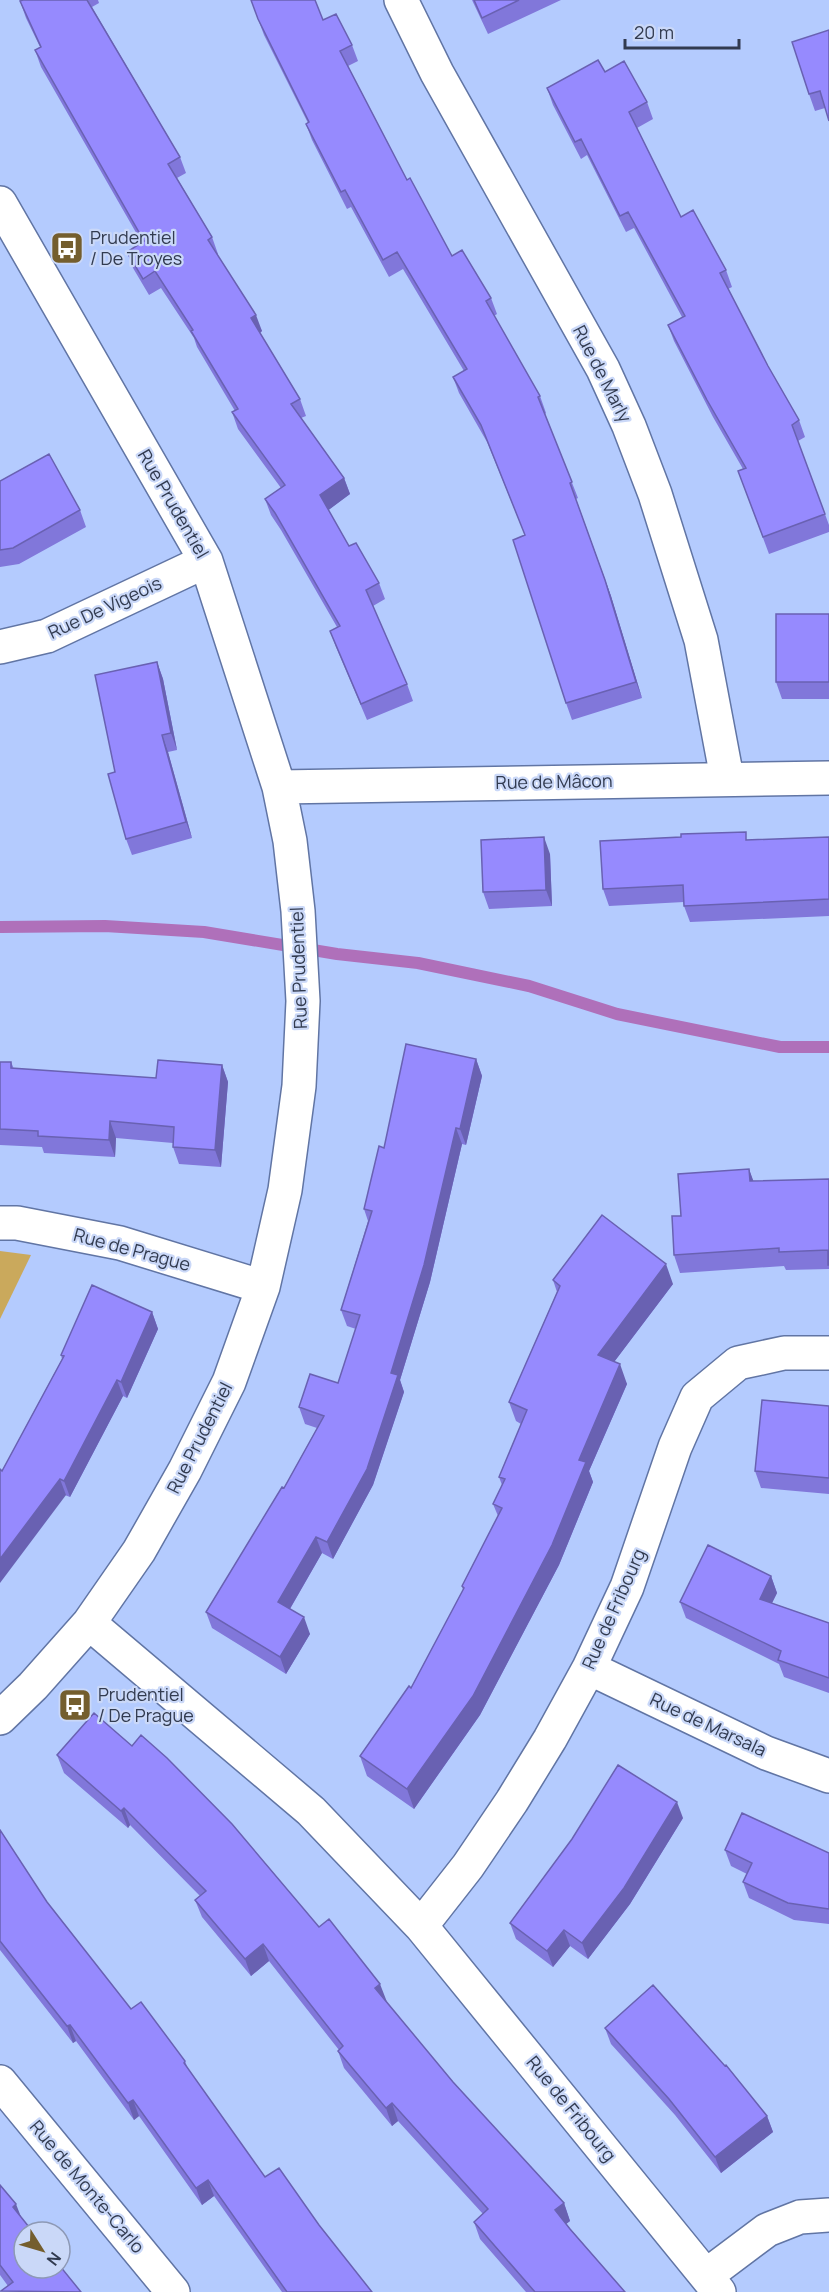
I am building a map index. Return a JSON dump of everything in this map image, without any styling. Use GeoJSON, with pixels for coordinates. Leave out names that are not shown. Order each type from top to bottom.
{"type":"FeatureCollection","features":[{"type":"Feature","properties":{"kind":"street","name":"Rue de Marly"},"geometry":{"type":"LineString","coordinates":[[401,0],[437,73],[603,369],[629,426],[655,494],[701,640],[727,778]]}},
{"type":"Feature","properties":{"kind":"street","name":"Rue Prudentiel"},"geometry":{"type":"LineString","coordinates":[[0,203],[206,561],[279,787],[290,842],[298,911],[303,1002],[299,1086],[285,1190],[263,1287],[229,1382],[185,1470],[139,1551],[89,1623],[33,1686],[0,1718]]}},
{"type":"Feature","properties":{"kind":"street","name":"Rue De Vigeois"},"geometry":{"type":"LineString","coordinates":[[0,646],[47,636],[206,561]]}},
{"type":"Feature","properties":{"kind":"street","name":"Rue de Mâcon"},"geometry":{"type":"LineString","coordinates":[[279,787],[829,778]]}},
{"type":"Feature","properties":{"kind":"street","name":"Rue de Prague"},"geometry":{"type":"LineString","coordinates":[[0,1223],[17,1223],[120,1242],[263,1287]]}},
{"type":"Feature","properties":{"kind":"street","name":"Rue de Fribourg"},"geometry":{"type":"LineString","coordinates":[[421,1926],[468,1866],[512,1801],[550,1739],[589,1668],[627,1587],[675,1447],[697,1397],[738,1363],[784,1353],[829,1353]]}},
{"type":"Feature","properties":{"kind":"street","name":"Rue de Fribourg"},"geometry":{"type":"LineString","coordinates":[[89,1623],[310,1811],[421,1926],[713,2284]]}},
{"type":"Feature","properties":{"kind":"street","name":"Rue de Marsala"},"geometry":{"type":"LineString","coordinates":[[589,1668],[766,1753],[829,1776]]}},
{"type":"Feature","properties":{"kind":"street","name":"Rue de Monte-Carlo"},"geometry":{"type":"LineString","coordinates":[[0,2082],[173,2292]]}},
{"type":"Feature","properties":{"kind":"street"},"geometry":{"type":"LineString","coordinates":[[713,2284],[767,2230],[800,2217],[829,2215]]}},
{"type":"Feature","properties":{"kind":"shaded area"},"geometry":{"type":"Polygon","coordinates":[[[0,1251],[31,1255],[0,1319],[0,1251]]]}},
{"type":"Feature","properties":{"kind":"building"},"geometry":{"type":"Polygon","coordinates":[[[87,0],[180,157],[168,164],[212,237],[208,240],[256,315],[251,318],[300,399],[291,404],[344,478],[320,495],[349,546],[356,543],[379,583],[366,590],[407,684],[361,704],[330,631],[340,626],[265,499],[285,485],[232,412],[238,409],[191,331],[193,330],[155,271],[143,279],[127,252],[144,241],[35,50],[41,47],[20,1],[87,0]]]}},
{"type":"Feature","properties":{"kind":"building"},"geometry":{"type":"Polygon","coordinates":[[[251,0],[315,0],[323,20],[336,14],[352,45],[340,51],[407,180],[410,178],[452,256],[462,250],[491,298],[486,301],[540,396],[538,397],[572,482],[570,483],[605,580],[636,682],[566,703],[513,540],[525,535],[481,425],[453,377],[467,369],[397,252],[383,260],[345,190],[341,192],[306,124],[309,122],[258,19],[251,0]]]}},
{"type":"Feature","properties":{"kind":"building"},"geometry":{"type":"Polygon","coordinates":[[[474,0],[519,0],[482,18],[474,0]]]}},
{"type":"Feature","properties":{"kind":"building"},"geometry":{"type":"Polygon","coordinates":[[[829,30],[829,121],[820,91],[809,94],[792,42],[829,30]]]}},
{"type":"Feature","properties":{"kind":"building"},"geometry":{"type":"Polygon","coordinates":[[[598,60],[605,72],[624,61],[647,102],[629,112],[681,217],[693,210],[726,270],[720,273],[799,420],[792,425],[825,514],[763,537],[738,471],[746,468],[668,325],[685,316],[628,212],[620,216],[581,139],[575,142],[547,88],[598,60]]]}},
{"type":"Feature","properties":{"kind":"building"},"geometry":{"type":"Polygon","coordinates":[[[49,454],[80,510],[13,548],[0,550],[0,481],[49,454]]]}},
{"type":"Feature","properties":{"kind":"building"},"geometry":{"type":"Polygon","coordinates":[[[776,614],[829,614],[829,682],[776,682],[776,614]]]}},
{"type":"Feature","properties":{"kind":"building"},"geometry":{"type":"Polygon","coordinates":[[[157,662],[171,733],[162,735],[186,822],[126,839],[108,774],[115,772],[95,675],[157,662]]]}},
{"type":"Feature","properties":{"kind":"building"},"geometry":{"type":"Polygon","coordinates":[[[746,832],[746,840],[829,837],[829,899],[684,906],[683,885],[603,889],[600,841],[681,837],[681,834],[746,832]]]}},
{"type":"Feature","properties":{"kind":"building"},"geometry":{"type":"Polygon","coordinates":[[[544,837],[546,890],[483,892],[481,840],[544,837]]]}},
{"type":"Feature","properties":{"kind":"building"},"geometry":{"type":"Polygon","coordinates":[[[406,1044],[476,1059],[460,1129],[456,1128],[424,1265],[391,1373],[398,1375],[367,1469],[327,1542],[316,1537],[278,1602],[304,1617],[280,1657],[206,1612],[282,1487],[284,1488],[324,1416],[299,1407],[310,1374],[338,1383],[360,1315],[341,1310],[372,1211],[364,1209],[379,1146],[384,1148],[406,1044]]]}},
{"type":"Feature","properties":{"kind":"building"},"geometry":{"type":"Polygon","coordinates":[[[158,1060],[222,1065],[215,1150],[173,1147],[174,1127],[110,1121],[109,1140],[38,1136],[38,1131],[0,1129],[0,1062],[11,1062],[11,1068],[156,1078],[158,1060]]]}},
{"type":"Feature","properties":{"kind":"building"},"geometry":{"type":"Polygon","coordinates":[[[749,1169],[750,1181],[829,1179],[829,1265],[828,1250],[779,1252],[779,1248],[674,1255],[672,1216],[681,1216],[678,1174],[749,1169]]]}},
{"type":"Feature","properties":{"kind":"building"},"geometry":{"type":"Polygon","coordinates":[[[602,1215],[666,1264],[598,1355],[620,1364],[579,1460],[586,1462],[552,1545],[473,1696],[407,1789],[360,1756],[409,1686],[411,1688],[464,1588],[462,1586],[502,1508],[493,1504],[505,1479],[499,1477],[527,1410],[509,1402],[560,1286],[553,1280],[602,1215]]]}},
{"type":"Feature","properties":{"kind":"building"},"geometry":{"type":"Polygon","coordinates":[[[92,1285],[152,1312],[121,1382],[117,1380],[64,1481],[60,1479],[0,1559],[0,1469],[2,1471],[64,1356],[61,1355],[92,1285]]]}},
{"type":"Feature","properties":{"kind":"building"},"geometry":{"type":"Polygon","coordinates":[[[762,1400],[829,1406],[829,1478],[755,1471],[762,1400]]]}},
{"type":"Feature","properties":{"kind":"building"},"geometry":{"type":"Polygon","coordinates":[[[708,1545],[771,1576],[760,1599],[829,1623],[829,1678],[778,1660],[781,1651],[680,1602],[708,1545]]]}},
{"type":"Feature","properties":{"kind":"building"},"geometry":{"type":"Polygon","coordinates":[[[94,1713],[132,1746],[141,1735],[232,1824],[319,1927],[329,1919],[380,1984],[375,1988],[453,2082],[564,2203],[555,2210],[625,2292],[535,2292],[474,2222],[488,2209],[392,2103],[386,2108],[338,2051],[343,2046],[263,1944],[245,1959],[195,1900],[206,1891],[124,1808],[121,1811],[57,1755],[94,1713]]]}},
{"type":"Feature","properties":{"kind":"building"},"geometry":{"type":"Polygon","coordinates":[[[618,1765],[677,1802],[624,1888],[582,1943],[564,1930],[547,1951],[510,1923],[572,1839],[618,1765]]]}},
{"type":"Feature","properties":{"kind":"building"},"geometry":{"type":"Polygon","coordinates":[[[742,1813],[829,1853],[829,1909],[788,1903],[743,1882],[752,1863],[725,1850],[742,1813]]]}},
{"type":"Feature","properties":{"kind":"building"},"geometry":{"type":"Polygon","coordinates":[[[0,1830],[47,1902],[131,2009],[141,2002],[265,2177],[279,2168],[319,2225],[372,2292],[287,2292],[208,2180],[196,2188],[133,2100],[128,2103],[70,2025],[67,2026],[0,1941],[0,1830]]]}},
{"type":"Feature","properties":{"kind":"building"},"geometry":{"type":"Polygon","coordinates":[[[653,1985],[726,2065],[767,2116],[715,2157],[669,2099],[605,2028],[653,1985]]]}},
{"type":"Feature","properties":{"kind":"building"},"geometry":{"type":"Polygon","coordinates":[[[0,2185],[16,2204],[13,2207],[23,2220],[12,2220],[12,2280],[71,2280],[81,2292],[1,2291],[13,2282],[0,2265],[0,2185]]]}},
{"type":"Feature","properties":{"kind":"waterway"},"geometry":{"type":"LineString","coordinates":[[0,927],[105,926],[204,932],[337,954],[418,963],[529,986],[617,1014],[780,1047],[829,1047]]}},
{"type":"Feature","properties":{"kind":"place","name":"Prudentiel / De Troyes"},"geometry":{"type":"Point","coordinates":[67,248]}},
{"type":"Feature","properties":{"kind":"place","name":"Prudentiel / De Prague"},"geometry":{"type":"Point","coordinates":[75,1705]}}]}
